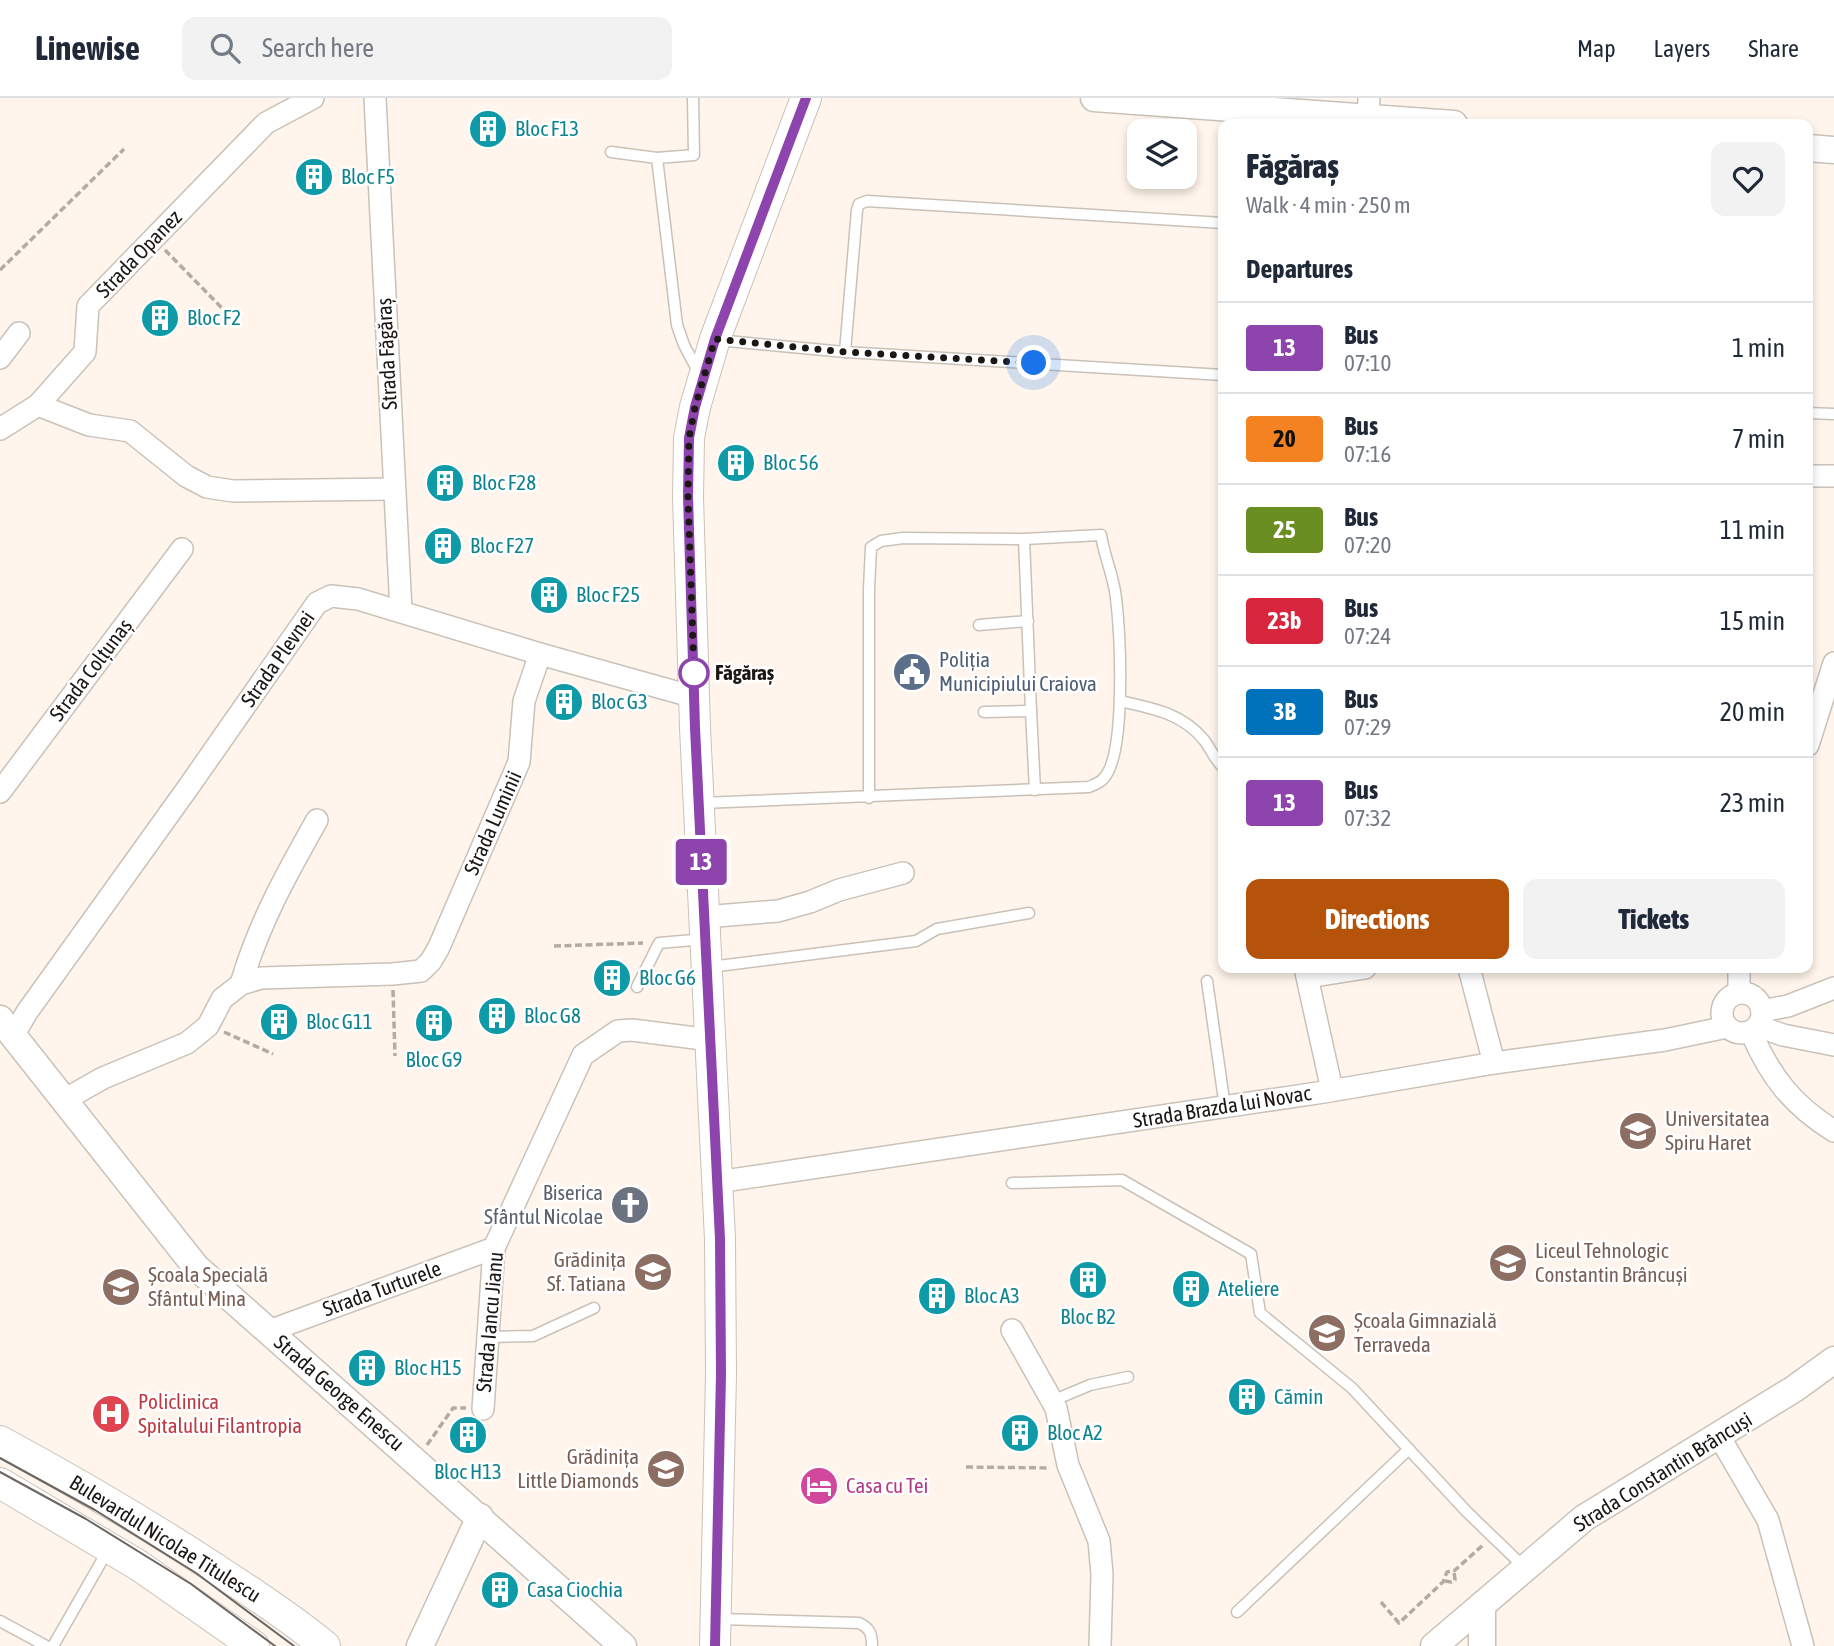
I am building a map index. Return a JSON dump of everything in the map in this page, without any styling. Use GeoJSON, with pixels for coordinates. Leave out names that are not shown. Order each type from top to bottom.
{"type":"FeatureCollection","features":[{"type":"Feature","properties":{"kind":"main road"},"geometry":{"type":"LineString","coordinates":[[716,1633],[721,1374],[717,1182],[694,697],[687,463],[689,438],[715,339],[806,98]]}},
{"type":"Feature","properties":{"kind":"main road","name":"Bulevardul Nicolae Titulescu"},"geometry":{"type":"LineString","coordinates":[[0,1441],[89,1489],[160,1533],[252,1593],[325,1646]]}},
{"type":"Feature","properties":{"kind":"main road","name":"Bulevardul Nicolae Titulescu"},"geometry":{"type":"LineString","coordinates":[[0,1483],[109,1547],[247,1643]]}},
{"type":"Feature","properties":{"kind":"street","name":"Strada Opanez"},"geometry":{"type":"LineString","coordinates":[[0,429],[38,405],[85,352],[88,306],[266,123],[313,98]]}},
{"type":"Feature","properties":{"kind":"street","name":"Strada Făgăraș"},"geometry":{"type":"LineString","coordinates":[[375,98],[401,611]]}},
{"type":"Feature","properties":{"kind":"street"},"geometry":{"type":"LineString","coordinates":[[1094,98],[1369,108],[1427,119]]}},
{"type":"Feature","properties":{"kind":"street"},"geometry":{"type":"LineString","coordinates":[[1813,149],[1834,150]]}},
{"type":"Feature","properties":{"kind":"street"},"geometry":{"type":"LineString","coordinates":[[0,358],[19,332]]}},
{"type":"Feature","properties":{"kind":"street"},"geometry":{"type":"LineString","coordinates":[[38,405],[89,425],[130,431],[186,475],[207,487],[233,491],[394,489]]}},
{"type":"Feature","properties":{"kind":"street"},"geometry":{"type":"LineString","coordinates":[[1813,476],[1834,476]]}},
{"type":"Feature","properties":{"kind":"street","name":"Strada Colțunaș"},"geometry":{"type":"LineString","coordinates":[[0,792],[182,549]]}},
{"type":"Feature","properties":{"kind":"street","name":"Strada Plevnei"},"geometry":{"type":"LineString","coordinates":[[6,1027],[27,1012],[317,603],[331,596],[358,599],[694,697]]}},
{"type":"Feature","properties":{"kind":"street","name":"Strada Luminii"},"geometry":{"type":"LineString","coordinates":[[241,984],[261,978],[421,971],[431,961],[519,762],[524,701],[540,654]]}},
{"type":"Feature","properties":{"kind":"street"},"geometry":{"type":"LineString","coordinates":[[1813,729],[1834,663]]}},
{"type":"Feature","properties":{"kind":"street"},"geometry":{"type":"LineString","coordinates":[[64,1100],[103,1078],[187,1043],[208,1026],[222,999],[241,984],[253,944],[277,890],[317,820]]}},
{"type":"Feature","properties":{"kind":"street"},"geometry":{"type":"LineString","coordinates":[[705,941],[839,890],[903,873]]}},
{"type":"Feature","properties":{"kind":"street"},"geometry":{"type":"LineString","coordinates":[[1306,973],[1332,1090]]}},
{"type":"Feature","properties":{"kind":"street"},"geometry":{"type":"LineString","coordinates":[[1470,973],[1494,1063]]}},
{"type":"Feature","properties":{"kind":"street"},"geometry":{"type":"LineString","coordinates":[[1739,973],[1739,993]]}},
{"type":"Feature","properties":{"kind":"street"},"geometry":{"type":"LineString","coordinates":[[1831,997],[1788,1006],[1757,1023],[1738,1033],[1727,1027],[1722,1017],[1723,1006],[1729,997],[1739,993],[1755,997],[1757,1023],[1765,1063],[1790,1097],[1834,1131]]}},
{"type":"Feature","properties":{"kind":"street"},"geometry":{"type":"LineString","coordinates":[[1757,1023],[1783,1035],[1834,1045]]}},
{"type":"Feature","properties":{"kind":"street","name":"Strada George Enescu"},"geometry":{"type":"LineString","coordinates":[[6,1027],[195,1267],[623,1646]]}},
{"type":"Feature","properties":{"kind":"street","name":"Strada Brazda lui Novac"},"geometry":{"type":"LineString","coordinates":[[717,1182],[1225,1107],[1494,1063],[1665,1040],[1727,1027]]}},
{"type":"Feature","properties":{"kind":"street","name":"Strada Iancu Jianu"},"geometry":{"type":"LineString","coordinates":[[482,1409],[494,1248],[583,1055],[618,1031],[632,1030],[711,1040]]}},
{"type":"Feature","properties":{"kind":"street","name":"Strada Turturele"},"geometry":{"type":"LineString","coordinates":[[269,1331],[494,1248]]}},
{"type":"Feature","properties":{"kind":"street"},"geometry":{"type":"LineString","coordinates":[[1012,1330],[1056,1408],[1069,1468],[1099,1541],[1102,1574],[1100,1646]]}},
{"type":"Feature","properties":{"kind":"street","name":"Strada Constantin Brâncuși"},"geometry":{"type":"LineString","coordinates":[[1434,1646],[1584,1518],[1794,1389],[1834,1360]]}},
{"type":"Feature","properties":{"kind":"street"},"geometry":{"type":"LineString","coordinates":[[1719,1436],[1768,1520],[1803,1646]]}},
{"type":"Feature","properties":{"kind":"street"},"geometry":{"type":"LineString","coordinates":[[421,1646],[480,1517]]}},
{"type":"Feature","properties":{"kind":"street"},"geometry":{"type":"LineString","coordinates":[[1482,1606],[1482,1646]]}},
{"type":"Feature","properties":{"kind":"lane"},"geometry":{"type":"LineString","coordinates":[[611,152],[657,158],[694,155],[693,98]]}},
{"type":"Feature","properties":{"kind":"lane"},"geometry":{"type":"LineString","coordinates":[[657,158],[677,325],[684,345],[703,379]]}},
{"type":"Feature","properties":{"kind":"lane"},"geometry":{"type":"LineString","coordinates":[[845,352],[856,210],[859,204],[867,201],[1218,223]]}},
{"type":"Feature","properties":{"kind":"lane"},"geometry":{"type":"LineString","coordinates":[[715,339],[845,352],[1218,375]]}},
{"type":"Feature","properties":{"kind":"lane"},"geometry":{"type":"LineString","coordinates":[[1813,413],[1834,414]]}},
{"type":"Feature","properties":{"kind":"lane"},"geometry":{"type":"LineString","coordinates":[[699,803],[869,798],[1089,787],[1104,779],[1116,747],[1120,701],[1116,596],[1101,535],[1024,539],[903,538],[881,541],[871,547],[869,798]]}},
{"type":"Feature","properties":{"kind":"lane"},"geometry":{"type":"LineString","coordinates":[[1024,539],[1035,790]]}},
{"type":"Feature","properties":{"kind":"lane"},"geometry":{"type":"LineString","coordinates":[[979,625],[1027,621]]}},
{"type":"Feature","properties":{"kind":"lane"},"geometry":{"type":"LineString","coordinates":[[1120,701],[1157,709],[1180,718],[1202,737],[1218,762]]}},
{"type":"Feature","properties":{"kind":"lane"},"geometry":{"type":"LineString","coordinates":[[984,712],[1031,711]]}},
{"type":"Feature","properties":{"kind":"lane"},"geometry":{"type":"LineString","coordinates":[[637,987],[659,943],[916,942],[937,929],[1028,913]]}},
{"type":"Feature","properties":{"kind":"lane"},"geometry":{"type":"LineString","coordinates":[[1207,981],[1225,1107]]}},
{"type":"Feature","properties":{"kind":"lane"},"geometry":{"type":"LineString","coordinates":[[1012,1184],[1122,1180],[1251,1254],[1260,1313],[1352,1388],[1525,1569]]}},
{"type":"Feature","properties":{"kind":"lane"},"geometry":{"type":"LineString","coordinates":[[488,1337],[533,1336],[594,1308]]}},
{"type":"Feature","properties":{"kind":"lane"},"geometry":{"type":"LineString","coordinates":[[1052,1401],[1090,1385],[1128,1377]]}},
{"type":"Feature","properties":{"kind":"lane"},"geometry":{"type":"LineString","coordinates":[[1237,1612],[1409,1449]]}},
{"type":"Feature","properties":{"kind":"lane"},"geometry":{"type":"LineString","coordinates":[[53,1646],[109,1547]]}},
{"type":"Feature","properties":{"kind":"lane"},"geometry":{"type":"LineString","coordinates":[[0,1621],[46,1646]]}},
{"type":"Feature","properties":{"kind":"lane"},"geometry":{"type":"LineString","coordinates":[[716,1633],[859,1623],[867,1627],[872,1636],[872,1646]]}},
{"type":"Feature","properties":{"kind":"path"},"geometry":{"type":"LineString","coordinates":[[0,270],[124,149]]}},
{"type":"Feature","properties":{"kind":"path"},"geometry":{"type":"LineString","coordinates":[[154,239],[223,309]]}},
{"type":"Feature","properties":{"kind":"path"},"geometry":{"type":"LineString","coordinates":[[554,946],[659,943]]}},
{"type":"Feature","properties":{"kind":"path"},"geometry":{"type":"LineString","coordinates":[[393,974],[395,1056]]}},
{"type":"Feature","properties":{"kind":"path"},"geometry":{"type":"LineString","coordinates":[[208,1026],[273,1054]]}},
{"type":"Feature","properties":{"kind":"path"},"geometry":{"type":"LineString","coordinates":[[416,1461],[453,1408],[482,1409]]}},
{"type":"Feature","properties":{"kind":"path"},"geometry":{"type":"LineString","coordinates":[[966,1467],[1069,1468]]}},
{"type":"Feature","properties":{"kind":"path"},"geometry":{"type":"LineString","coordinates":[[1381,1602],[1399,1623],[1445,1581],[1447,1572],[1454,1571],[1493,1537]]}},
{"type":"Feature","properties":{"kind":"path"},"geometry":{"type":"LineString","coordinates":[[1445,1581],[1455,1580],[1454,1571]]}},
{"type":"Feature","properties":{"kind":"tram line"},"geometry":{"type":"LineString","coordinates":[[0,1458],[95,1510],[196,1573],[294,1646]]}},
{"type":"Feature","properties":{"kind":"tram line"},"geometry":{"type":"LineString","coordinates":[[0,1472],[86,1519],[191,1584],[275,1646]]}},
{"type":"Feature","properties":{"kind":"bus line","name":"13"},"geometry":{"type":"LineString","coordinates":[[715,1646],[721,1374],[720,1239],[695,728],[687,463],[695,407],[715,339],[806,98]]}},
{"type":"Feature","properties":{"kind":"place","name":"Bloc F13"},"geometry":{"type":"Point","coordinates":[488,129]}},
{"type":"Feature","properties":{"kind":"place","name":"Bloc F5"},"geometry":{"type":"Point","coordinates":[314,177]}},
{"type":"Feature","properties":{"kind":"place","name":"Bloc F2"},"geometry":{"type":"Point","coordinates":[160,318]}},
{"type":"Feature","properties":{"kind":"place","name":"Bloc 56"},"geometry":{"type":"Point","coordinates":[736,463]}},
{"type":"Feature","properties":{"kind":"place","name":"Bloc F28"},"geometry":{"type":"Point","coordinates":[445,483]}},
{"type":"Feature","properties":{"kind":"place","name":"Bloc F27"},"geometry":{"type":"Point","coordinates":[443,546]}},
{"type":"Feature","properties":{"kind":"place","name":"Bloc F25"},"geometry":{"type":"Point","coordinates":[549,595]}},
{"type":"Feature","properties":{"kind":"place","name":"Poliția Municipiului Craiova"},"geometry":{"type":"Point","coordinates":[912,672]}},
{"type":"Feature","properties":{"kind":"place","name":"Făgăraș"},"geometry":{"type":"Point","coordinates":[694,673]}},
{"type":"Feature","properties":{"kind":"place","name":"Bloc G3"},"geometry":{"type":"Point","coordinates":[564,702]}},
{"type":"Feature","properties":{"kind":"place","name":"Bloc G6"},"geometry":{"type":"Point","coordinates":[612,978]}},
{"type":"Feature","properties":{"kind":"place","name":"Bloc G8"},"geometry":{"type":"Point","coordinates":[497,1016]}},
{"type":"Feature","properties":{"kind":"place","name":"Bloc G11"},"geometry":{"type":"Point","coordinates":[279,1022]}},
{"type":"Feature","properties":{"kind":"place","name":"Bloc G9"},"geometry":{"type":"Point","coordinates":[434,1023]}},
{"type":"Feature","properties":{"kind":"place","name":"Universitatea Spiru Haret"},"geometry":{"type":"Point","coordinates":[1638,1131]}},
{"type":"Feature","properties":{"kind":"place","name":"Biserica Sfântul Nicolae"},"geometry":{"type":"Point","coordinates":[630,1205]}},
{"type":"Feature","properties":{"kind":"place","name":"Liceul Tehnologic Constantin Brâncuși"},"geometry":{"type":"Point","coordinates":[1508,1263]}},
{"type":"Feature","properties":{"kind":"place","name":"Grădinița Sf. Tatiana"},"geometry":{"type":"Point","coordinates":[653,1272]}},
{"type":"Feature","properties":{"kind":"place","name":"Bloc B2"},"geometry":{"type":"Point","coordinates":[1088,1280]}},
{"type":"Feature","properties":{"kind":"place","name":"Școala Specială Sfântul Mina"},"geometry":{"type":"Point","coordinates":[121,1287]}},
{"type":"Feature","properties":{"kind":"place","name":"Ateliere"},"geometry":{"type":"Point","coordinates":[1191,1289]}},
{"type":"Feature","properties":{"kind":"place","name":"Bloc A3"},"geometry":{"type":"Point","coordinates":[937,1296]}},
{"type":"Feature","properties":{"kind":"place","name":"Școala Gimnazială Terraveda"},"geometry":{"type":"Point","coordinates":[1327,1333]}},
{"type":"Feature","properties":{"kind":"place","name":"Bloc H15"},"geometry":{"type":"Point","coordinates":[367,1368]}},
{"type":"Feature","properties":{"kind":"place","name":"Cămin"},"geometry":{"type":"Point","coordinates":[1247,1397]}},
{"type":"Feature","properties":{"kind":"place","name":"Policlinica Spitalului Filantropia"},"geometry":{"type":"Point","coordinates":[111,1414]}},
{"type":"Feature","properties":{"kind":"place","name":"Bloc A2"},"geometry":{"type":"Point","coordinates":[1020,1433]}},
{"type":"Feature","properties":{"kind":"place","name":"Bloc H13"},"geometry":{"type":"Point","coordinates":[468,1435]}},
{"type":"Feature","properties":{"kind":"place","name":"Grădinița Little Diamonds"},"geometry":{"type":"Point","coordinates":[666,1469]}},
{"type":"Feature","properties":{"kind":"place","name":"Casa cu Tei"},"geometry":{"type":"Point","coordinates":[819,1486]}},
{"type":"Feature","properties":{"kind":"place","name":"Casa Ciochia"},"geometry":{"type":"Point","coordinates":[500,1590]}},
{"type":"Feature","properties":{"kind":"route"},"geometry":{"type":"LineString","coordinates":[[694,673],[687,463],[695,407],[715,339],[845,352],[1034,363]]}}]}
